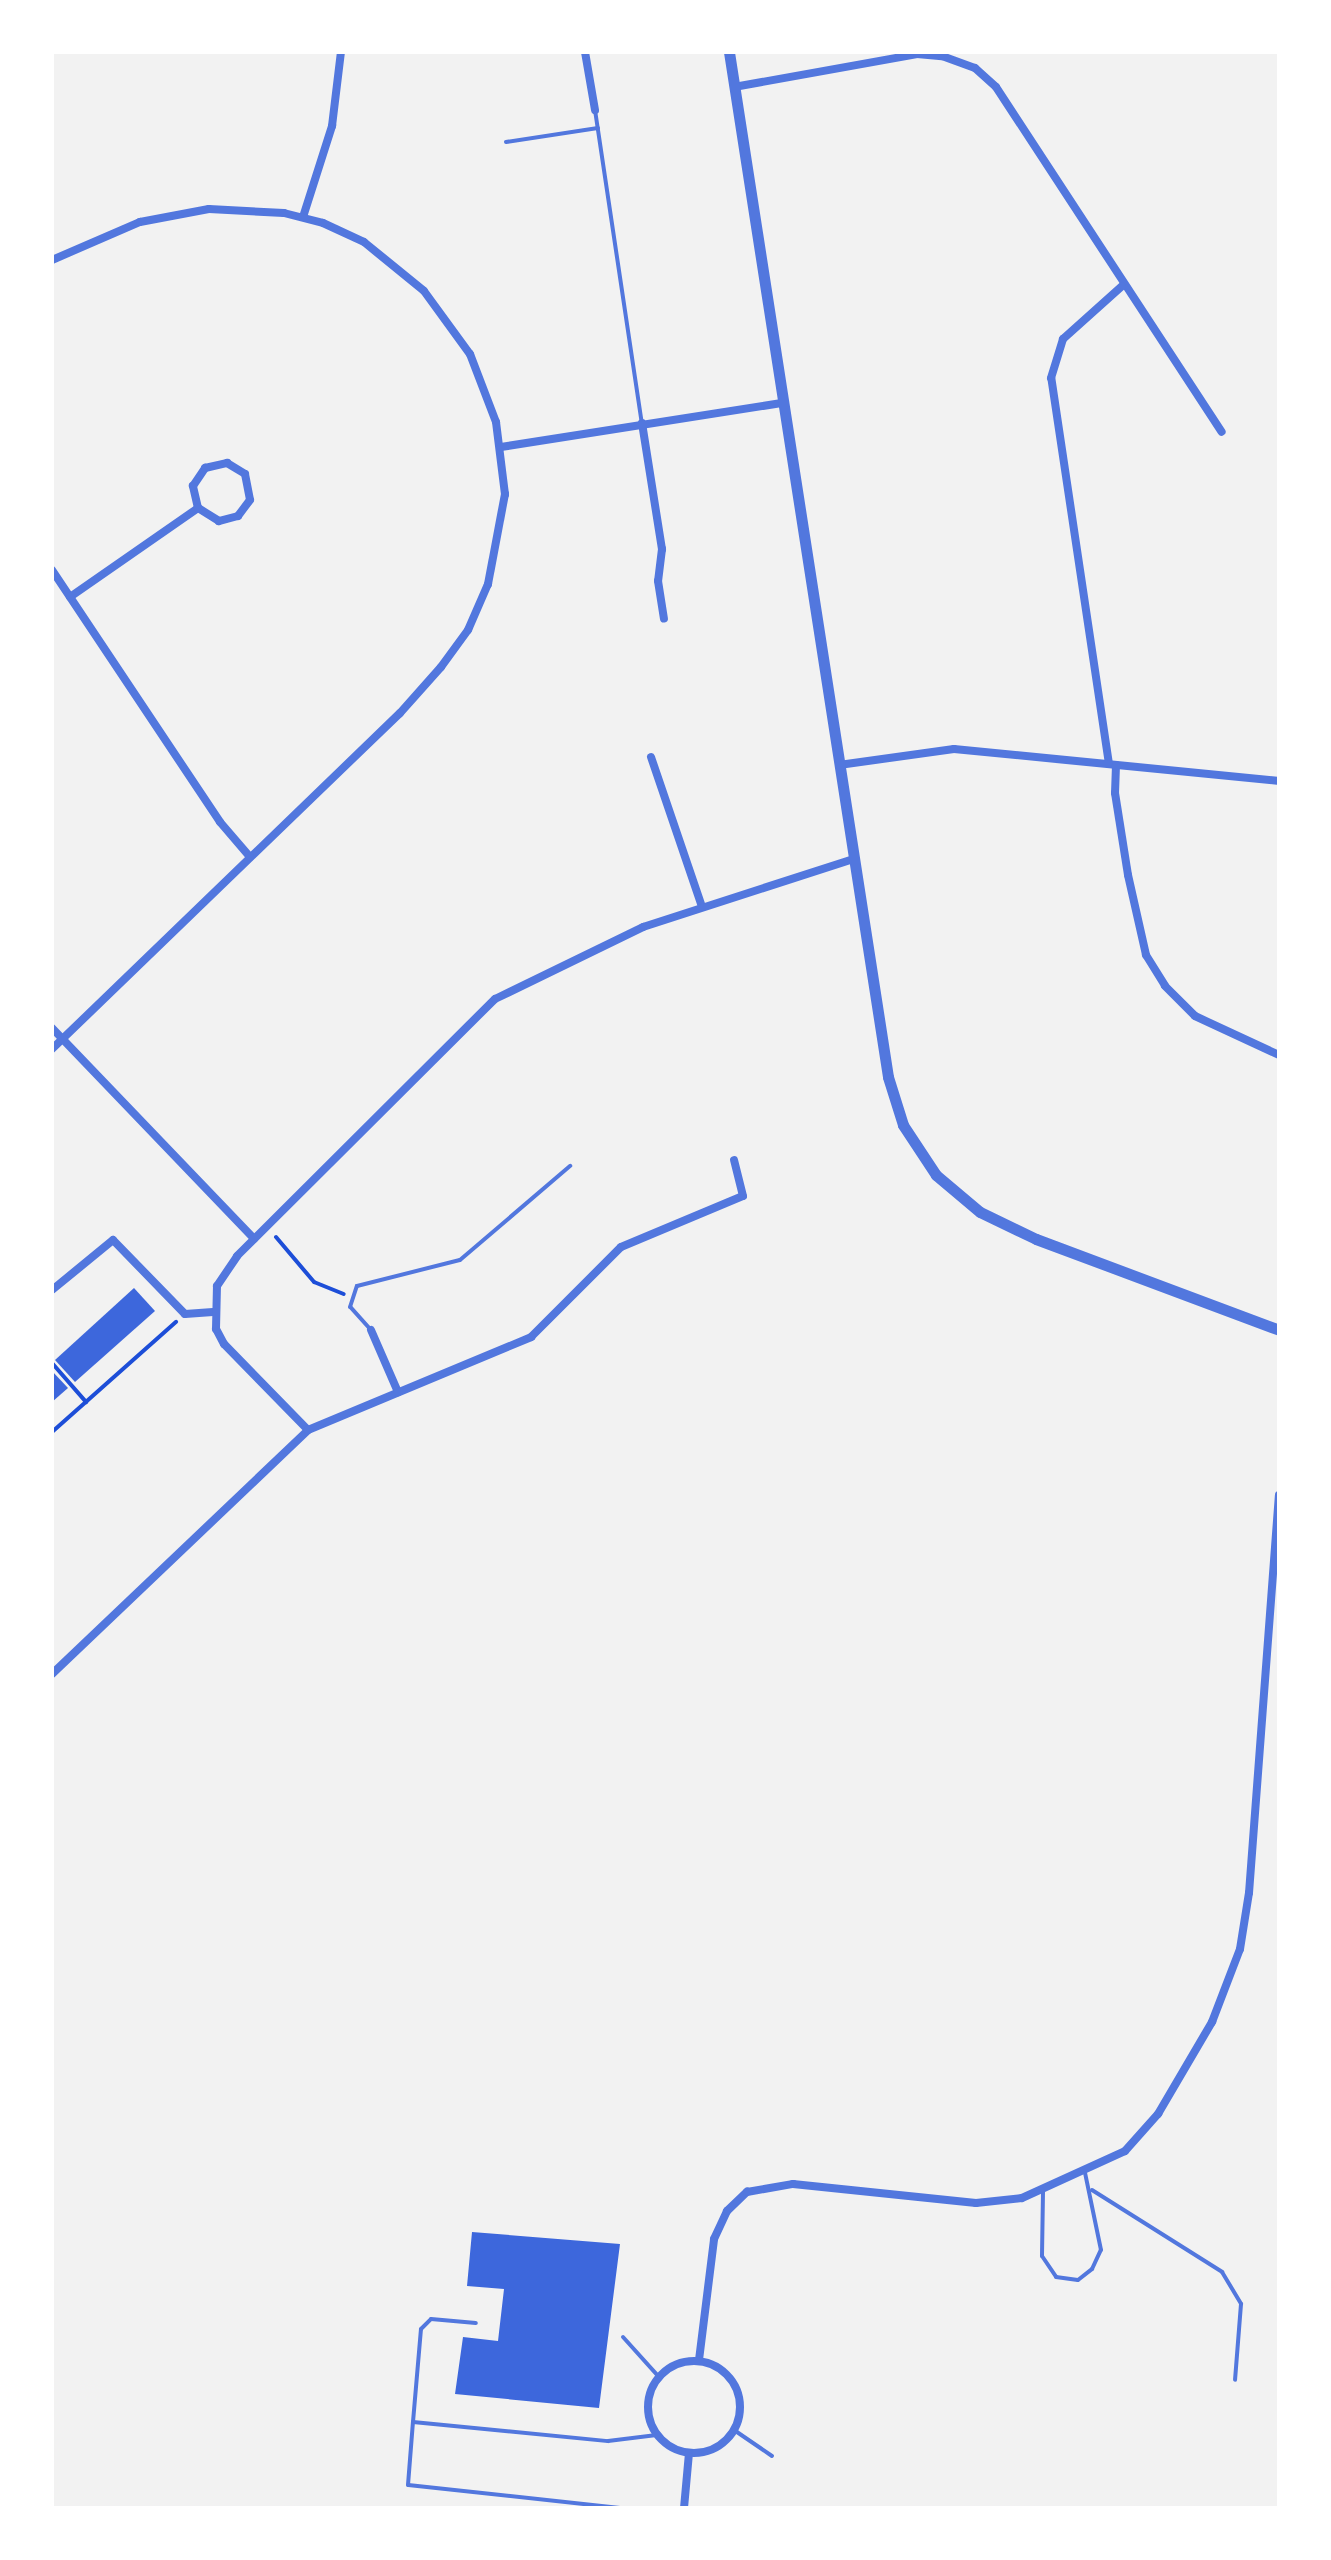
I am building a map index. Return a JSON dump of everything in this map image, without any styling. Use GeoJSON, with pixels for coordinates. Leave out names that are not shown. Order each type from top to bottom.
{"type":"FeatureCollection","features":[{"type":"Feature","properties":{"kind":"street"},"geometry":{"type":"LineString","coordinates":[[303,217],[332,126],[341,52]]}},
{"type":"Feature","properties":{"kind":"street"},"geometry":{"type":"LineString","coordinates":[[585,52],[595,110]]}},
{"type":"Feature","properties":{"kind":"street"},"geometry":{"type":"LineString","coordinates":[[729,52],[839,765],[895,1103],[923,1158],[965,1202],[1021,1233],[1279,1330]]}},
{"type":"Feature","properties":{"kind":"street"},"geometry":{"type":"LineString","coordinates":[[734,87],[900,56],[931,54],[967,63],[996,87],[1122,286],[1222,432]]}},
{"type":"Feature","properties":{"kind":"street"},"geometry":{"type":"LineString","coordinates":[[52,260],[140,222],[184,212],[237,209],[303,217],[364,242],[424,291],[481,374],[501,447],[505,494],[497,556],[468,630],[400,713],[52,1049]]}},
{"type":"Feature","properties":{"kind":"street"},"geometry":{"type":"LineString","coordinates":[[1122,286],[1063,339],[1051,378],[1121,834],[1146,955],[1165,986],[1195,1016],[1279,1055]]}},
{"type":"Feature","properties":{"kind":"street"},"geometry":{"type":"LineString","coordinates":[[501,447],[782,403]]}},
{"type":"Feature","properties":{"kind":"street"},"geometry":{"type":"LineString","coordinates":[[642,423],[662,549],[658,581],[664,619]]}},
{"type":"Feature","properties":{"kind":"street"},"geometry":{"type":"LineString","coordinates":[[227,463],[245,474],[250,500],[238,516],[213,519],[198,508],[193,486],[205,468],[227,463]]}},
{"type":"Feature","properties":{"kind":"street"},"geometry":{"type":"LineString","coordinates":[[70,597],[198,508]]}},
{"type":"Feature","properties":{"kind":"street"},"geometry":{"type":"LineString","coordinates":[[52,570],[220,822],[250,857]]}},
{"type":"Feature","properties":{"kind":"street"},"geometry":{"type":"LineString","coordinates":[[839,765],[939,749],[1279,781]]}},
{"type":"Feature","properties":{"kind":"street"},"geometry":{"type":"LineString","coordinates":[[651,757],[702,907]]}},
{"type":"Feature","properties":{"kind":"street"},"geometry":{"type":"LineString","coordinates":[[308,1430],[224,1344],[213,1312],[221,1275],[266,1226],[495,999],[579,955],[702,907],[854,859]]}},
{"type":"Feature","properties":{"kind":"street"},"geometry":{"type":"LineString","coordinates":[[52,1028],[61,1041],[254,1239]]}},
{"type":"Feature","properties":{"kind":"street"},"geometry":{"type":"LineString","coordinates":[[52,1674],[308,1430],[517,1345],[621,1247],[743,1196],[734,1160]]}},
{"type":"Feature","properties":{"kind":"street"},"geometry":{"type":"LineString","coordinates":[[52,1290],[113,1240],[185,1314],[213,1312]]}},
{"type":"Feature","properties":{"kind":"street"},"geometry":{"type":"LineString","coordinates":[[371,1330],[398,1392]]}},
{"type":"Feature","properties":{"kind":"street"},"geometry":{"type":"LineString","coordinates":[[699,2360],[714,2239],[727,2211],[747,2192],[793,2184],[976,2203],[1043,2192],[1125,2151],[1158,2114],[1212,2022],[1240,1949],[1251,1865],[1279,1495]]}},
{"type":"Feature","properties":{"kind":"street"},"geometry":{"type":"LineString","coordinates":[[699,2360],[717,2366],[736,2386],[740,2413],[734,2430],[710,2450],[689,2453],[657,2435],[649,2399],[659,2377],[677,2364],[699,2360]]}},
{"type":"Feature","properties":{"kind":"street"},"geometry":{"type":"LineString","coordinates":[[687,2507],[689,2453]]}},
{"type":"Feature","properties":{"kind":"lane"},"geometry":{"type":"LineString","coordinates":[[595,110],[642,423]]}},
{"type":"Feature","properties":{"kind":"lane"},"geometry":{"type":"LineString","coordinates":[[506,142],[598,128]]}},
{"type":"Feature","properties":{"kind":"lane"},"geometry":{"type":"LineString","coordinates":[[371,1330],[350,1307],[350,1296],[364,1282],[460,1260],[570,1166]]}},
{"type":"Feature","properties":{"kind":"lane"},"geometry":{"type":"LineString","coordinates":[[1043,2192],[1042,2256],[1050,2272],[1070,2281],[1086,2275],[1101,2250],[1092,2190],[1085,2173]]}},
{"type":"Feature","properties":{"kind":"lane"},"geometry":{"type":"LineString","coordinates":[[1092,2190],[1222,2272],[1241,2304],[1235,2380]]}},
{"type":"Feature","properties":{"kind":"lane"},"geometry":{"type":"LineString","coordinates":[[476,2323],[431,2319],[421,2329],[408,2485],[620,2508]]}},
{"type":"Feature","properties":{"kind":"lane"},"geometry":{"type":"LineString","coordinates":[[623,2337],[659,2377]]}},
{"type":"Feature","properties":{"kind":"lane"},"geometry":{"type":"LineString","coordinates":[[413,2422],[608,2441],[657,2435]]}},
{"type":"Feature","properties":{"kind":"lane"},"geometry":{"type":"LineString","coordinates":[[734,2430],[772,2456]]}},
{"type":"Feature","properties":{"kind":"path"},"geometry":{"type":"LineString","coordinates":[[266,1226],[314,1282],[350,1296]]}},
{"type":"Feature","properties":{"kind":"path"},"geometry":{"type":"LineString","coordinates":[[52,1432],[185,1314]]}},
{"type":"Feature","properties":{"kind":"path"},"geometry":{"type":"LineString","coordinates":[[52,1363],[86,1402]]}},
{"type":"Feature","properties":{"kind":"building"},"geometry":{"type":"Polygon","coordinates":[[[134,1288],[155,1311],[75,1382],[55,1360],[134,1288]]]}},
{"type":"Feature","properties":{"kind":"building"},"geometry":{"type":"Polygon","coordinates":[[[52,1371],[68,1388],[52,1402],[52,1371]]]}},
{"type":"Feature","properties":{"kind":"building"},"geometry":{"type":"Polygon","coordinates":[[[472,2232],[620,2244],[599,2408],[455,2394],[463,2337],[498,2341],[504,2289],[467,2286],[472,2232]]]}}]}
